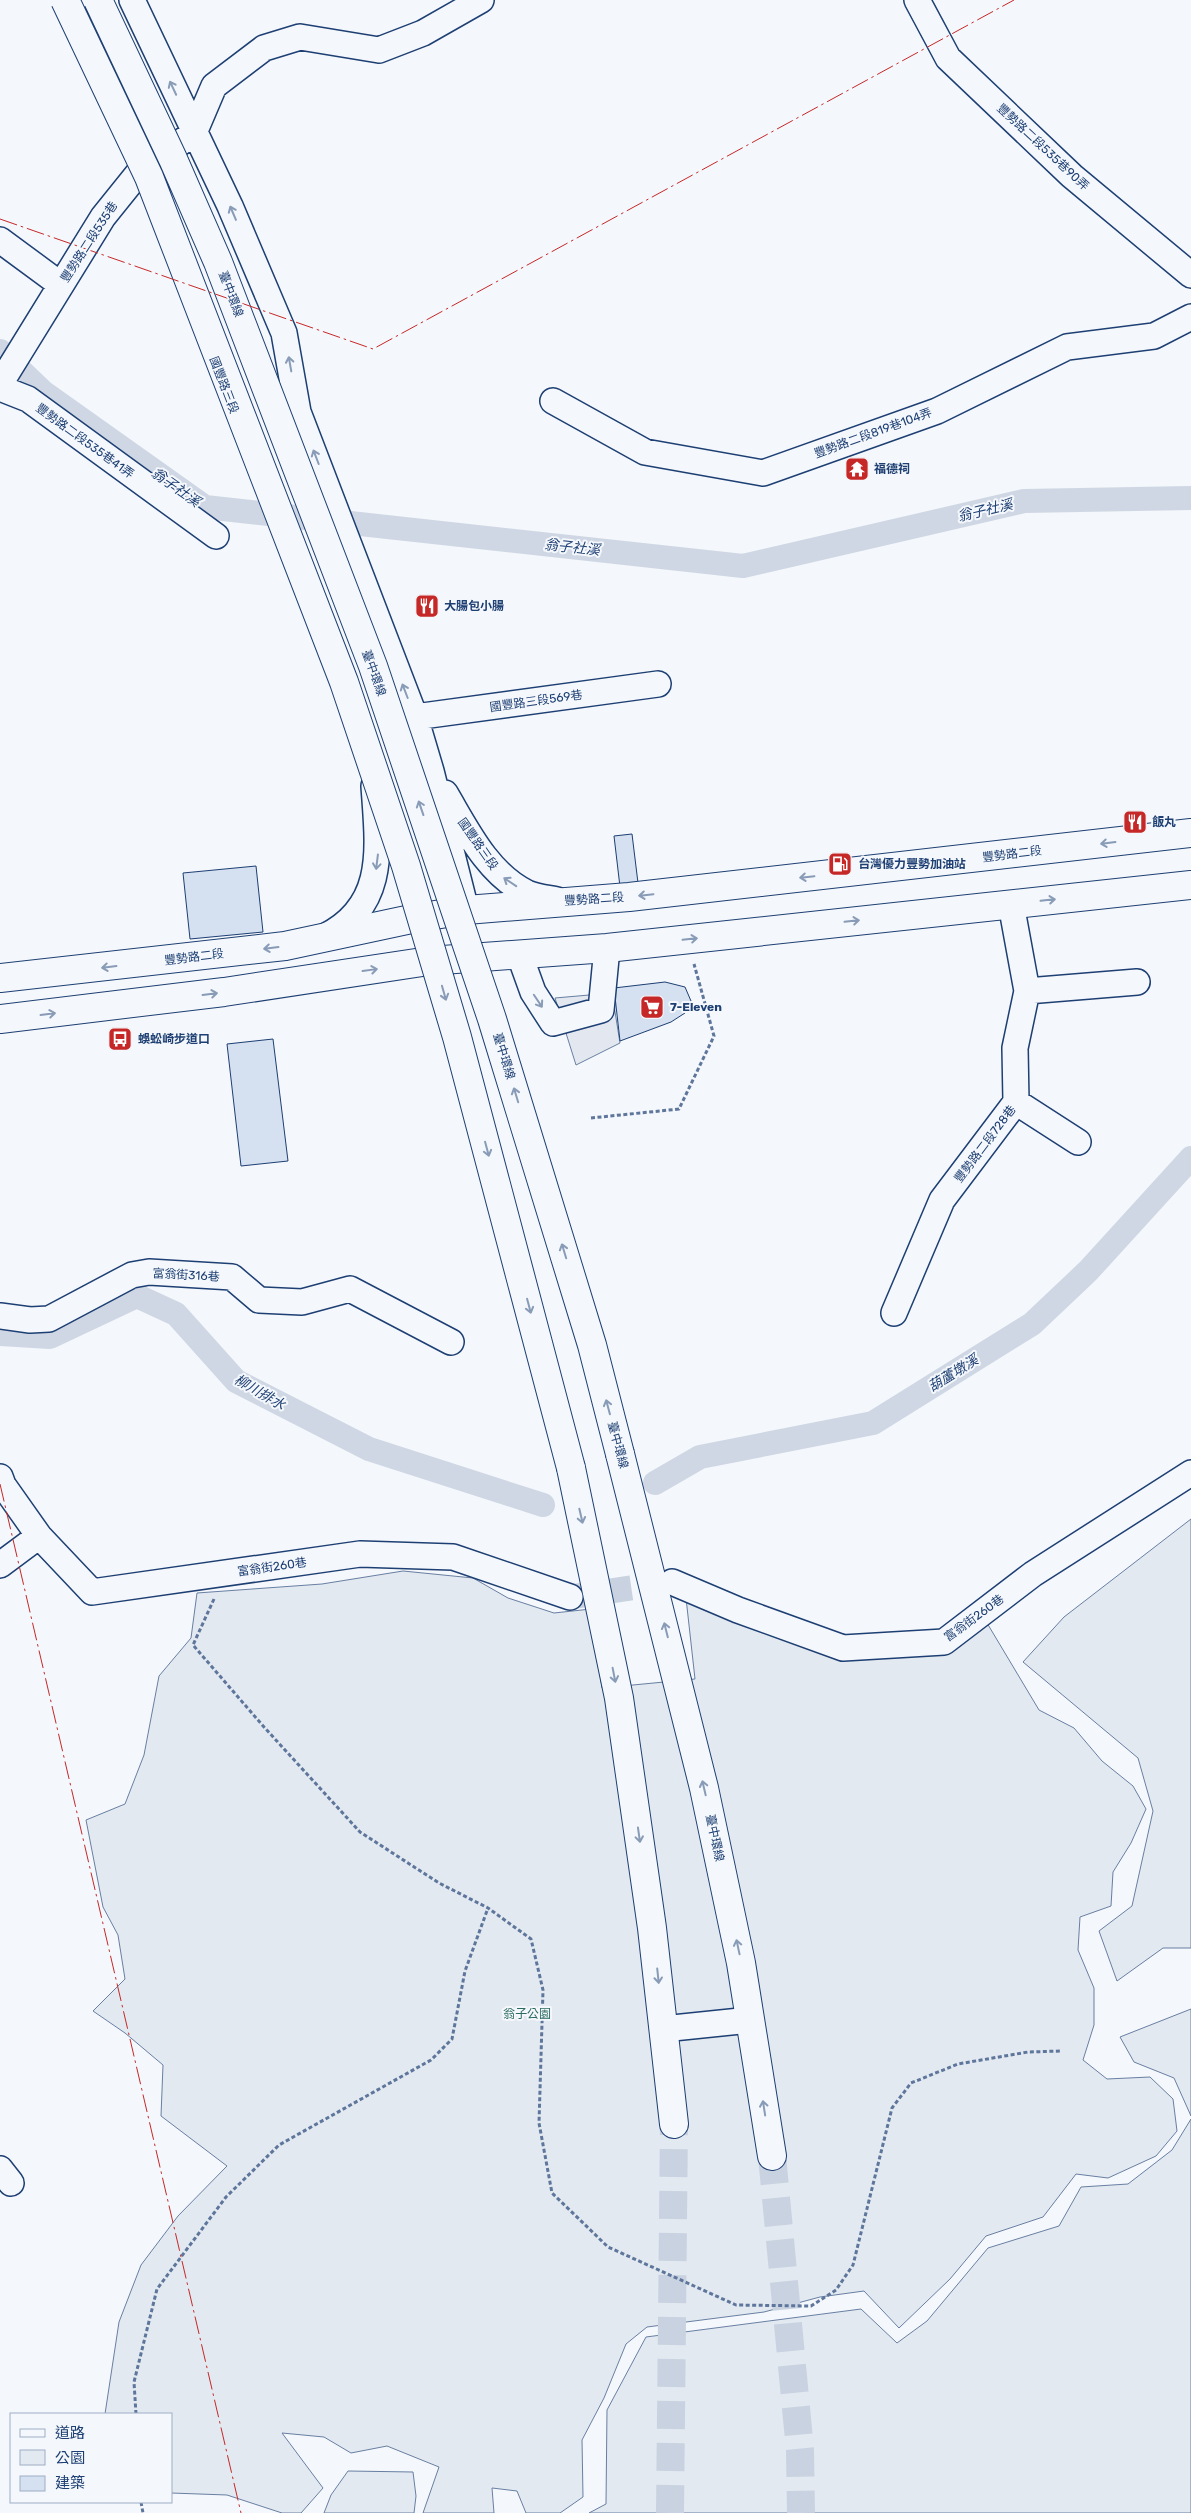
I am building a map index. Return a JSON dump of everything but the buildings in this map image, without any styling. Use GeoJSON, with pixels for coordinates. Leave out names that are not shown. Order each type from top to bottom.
{"type":"FeatureCollection","features":[{"type":"Feature","properties":{"kind":"main road"},"geometry":{"type":"LineString","coordinates":[[65,0],[149,177],[344,682],[406,866],[457,1037],[570,1468],[619,1698],[652,1928],[674,2124]]}},
{"type":"Feature","properties":{"kind":"main road"},"geometry":{"type":"LineString","coordinates":[[99,0],[184,139]]}},
{"type":"Feature","properties":{"kind":"main road","name":"臺中環線"},"geometry":{"type":"LineString","coordinates":[[99,0],[149,106],[218,262],[373,666],[495,1028],[592,1345],[704,1788],[741,1963],[772,2156]]}},
{"type":"Feature","properties":{"kind":"main road"},"geometry":{"type":"LineString","coordinates":[[112,0],[149,106]]}},
{"type":"Feature","properties":{"kind":"main road","name":"豐勢路二段"},"geometry":{"type":"LineString","coordinates":[[0,978],[285,946],[416,918],[466,910],[629,897],[1191,833]]}},
{"type":"Feature","properties":{"kind":"main road"},"geometry":{"type":"LineString","coordinates":[[0,1019],[224,992],[429,961],[520,956],[607,948],[1191,885]]}},
{"type":"Feature","properties":{"kind":"street","name":"國豐路三段"},"geometry":{"type":"LineString","coordinates":[[53,0],[140,171],[374,779],[429,961]]}},
{"type":"Feature","properties":{"kind":"street","name":"國豐路三段"},"geometry":{"type":"LineString","coordinates":[[132,0],[184,139],[212,234],[258,357],[298,412]]}},
{"type":"Feature","properties":{"kind":"street"},"geometry":{"type":"LineString","coordinates":[[184,139],[214,86],[264,48],[300,37],[379,50],[423,33],[481,0]]}},
{"type":"Feature","properties":{"kind":"street","name":"豐勢路二段535巷90弄"},"geometry":{"type":"LineString","coordinates":[[917,0],[948,58],[1072,176],[1191,275]]}},
{"type":"Feature","properties":{"kind":"street","name":"國豐路三段"},"geometry":{"type":"LineString","coordinates":[[184,139],[230,206],[284,333],[298,412],[415,717],[431,771],[466,910],[485,958]]}},
{"type":"Feature","properties":{"kind":"street","name":"豐勢路二段535巷"},"geometry":{"type":"LineString","coordinates":[[2,382],[21,348],[103,217],[140,171],[184,139]]}},
{"type":"Feature","properties":{"kind":"street"},"geometry":{"type":"LineString","coordinates":[[0,240],[61,285]]}},
{"type":"Feature","properties":{"kind":"street","name":"豐勢路二段819巷104弄"},"geometry":{"type":"LineString","coordinates":[[553,401],[645,452],[763,473],[938,410],[1067,347],[1154,336],[1191,317]]}},
{"type":"Feature","properties":{"kind":"street","name":"豐勢路二段535巷41弄"},"geometry":{"type":"LineString","coordinates":[[2,382],[216,536]]}},
{"type":"Feature","properties":{"kind":"street","name":"國豐路三段569巷"},"geometry":{"type":"LineString","coordinates":[[415,717],[658,684]]}},
{"type":"Feature","properties":{"kind":"street","name":"國豐路三段"},"geometry":{"type":"LineString","coordinates":[[431,771],[470,835],[499,874],[531,894],[559,901],[572,901]]}},
{"type":"Feature","properties":{"kind":"street","name":"國豐路三段"},"geometry":{"type":"LineString","coordinates":[[319,940],[339,929],[349,919],[365,900],[373,882],[378,853],[374,779]]}},
{"type":"Feature","properties":{"kind":"street","name":"豐勢路二段728巷"},"geometry":{"type":"LineString","coordinates":[[894,1313],[942,1200],[1016,1102],[1015,1048],[1027,991],[1011,904]]}},
{"type":"Feature","properties":{"kind":"street"},"geometry":{"type":"LineString","coordinates":[[520,956],[533,992],[553,1023],[601,1010],[607,948]]}},
{"type":"Feature","properties":{"kind":"street"},"geometry":{"type":"LineString","coordinates":[[1027,991],[1137,982]]}},
{"type":"Feature","properties":{"kind":"street"},"geometry":{"type":"LineString","coordinates":[[1016,1102],[1078,1142]]}},
{"type":"Feature","properties":{"kind":"street","name":"富翁街316巷"},"geometry":{"type":"LineString","coordinates":[[0,1316],[30,1320],[49,1319],[132,1274],[149,1272],[232,1277],[259,1300],[302,1302],[350,1289],[451,1342]]}},
{"type":"Feature","properties":{"kind":"street","name":"富翁街260巷"},"geometry":{"type":"LineString","coordinates":[[672,1582],[738,1610],[843,1648],[944,1642],[1033,1574],[1191,1473]]}},
{"type":"Feature","properties":{"kind":"street"},"geometry":{"type":"LineString","coordinates":[[0,1477],[3,1485],[39,1536],[0,1565]]}},
{"type":"Feature","properties":{"kind":"street","name":"富翁街260巷"},"geometry":{"type":"LineString","coordinates":[[39,1536],[92,1592],[360,1554],[453,1557],[570,1597]]}},
{"type":"Feature","properties":{"kind":"street"},"geometry":{"type":"LineString","coordinates":[[664,2029],[750,2020]]}},
{"type":"Feature","properties":{"kind":"path"},"geometry":{"type":"LineString","coordinates":[[591,1118],[679,1109],[714,1036],[688,939]]}},
{"type":"Feature","properties":{"kind":"path"},"geometry":{"type":"LineString","coordinates":[[226,1573],[193,1645],[264,1727],[360,1832],[439,1883],[488,1908],[531,1939],[543,1990],[539,2123],[552,2193],[608,2247],[736,2305],[811,2306],[836,2290],[853,2265],[892,2108],[911,2083],[958,2064],[1028,2052],[1062,2052]]}},
{"type":"Feature","properties":{"kind":"path"},"geometry":{"type":"LineString","coordinates":[[136,2413],[134,2382],[157,2289],[226,2197],[279,2146],[431,2060],[452,2039],[465,1971],[488,1908]]}},
{"type":"Feature","properties":{"kind":"green space"},"geometry":{"type":"Polygon","coordinates":[[[1191,1519],[1191,1948],[1163,1948],[1117,1981],[1099,1931],[1132,1906],[1153,1811],[1138,1758],[1023,1662],[1064,1617],[1191,1519]]]}},
{"type":"Feature","properties":{"kind":"green space","name":"翁子公園"},"geometry":{"type":"Polygon","coordinates":[[[403,1571],[473,1578],[508,1598],[554,1613],[591,1609],[602,1688],[695,1679],[685,1589],[886,1654],[984,1618],[1039,1710],[1074,1728],[1102,1761],[1133,1786],[1146,1809],[1131,1843],[1113,1872],[1111,1906],[1080,1917],[1078,1950],[1094,1988],[1094,2025],[1083,2060],[1107,2079],[1150,2077],[1173,2099],[1177,2131],[1156,2156],[1108,2178],[1076,2174],[1043,2217],[986,2236],[950,2279],[899,2328],[864,2291],[820,2297],[764,2312],[647,2327],[626,2344],[604,2398],[582,2440],[583,2497],[560,2513],[526,2513],[517,2491],[492,2488],[494,2513],[423,2513],[439,2467],[387,2446],[351,2453],[324,2437],[282,2433],[323,2488],[301,2513],[282,2513],[227,2495],[172,2493],[172,2413],[105,2413],[119,2322],[141,2265],[178,2216],[227,2166],[161,2116],[163,2065],[125,2033],[93,2011],[125,1979],[118,1935],[103,1907],[86,1820],[125,1804],[144,1755],[159,1676],[191,1638],[197,1593],[322,1584],[403,1571]]]}},
{"type":"Feature","properties":{"kind":"green space"},"geometry":{"type":"Polygon","coordinates":[[[1191,2009],[1191,2116],[1174,2078],[1134,2062],[1120,2037],[1191,2009]]]}},
{"type":"Feature","properties":{"kind":"green space"},"geometry":{"type":"Polygon","coordinates":[[[1191,2119],[1191,2513],[589,2513],[606,2504],[607,2410],[646,2337],[861,2309],[897,2343],[927,2321],[988,2248],[1059,2226],[1081,2187],[1128,2184],[1172,2150],[1191,2119]]]}},
{"type":"Feature","properties":{"kind":"green space"},"geometry":{"type":"Polygon","coordinates":[[[348,2471],[413,2472],[416,2496],[414,2513],[324,2513],[331,2495],[348,2471]]]}},
{"type":"Feature","properties":{"kind":"shaded area"},"geometry":{"type":"Polygon","coordinates":[[[612,993],[620,1043],[576,1065],[555,998],[612,993]]]}},
{"type":"Feature","properties":{"kind":"waterway","name":"翁子社溪"},"geometry":{"type":"LineString","coordinates":[[0,351],[43,392],[205,507],[743,566],[1024,501],[1191,498]]}},
{"type":"Feature","properties":{"kind":"waterway","name":"葫蘆墩溪"},"geometry":{"type":"LineString","coordinates":[[655,1483],[700,1457],[873,1423],[1032,1324],[1088,1271],[1191,1158]]}},
{"type":"Feature","properties":{"kind":"waterway","name":"柳川排水"},"geometry":{"type":"LineString","coordinates":[[0,1334],[50,1337],[137,1296],[176,1314],[236,1381],[369,1449],[543,1505]]}},
{"type":"Feature","properties":{"kind":"tunnel"},"geometry":{"type":"LineString","coordinates":[[570,1597],[672,1582]]}},
{"type":"Feature","properties":{"kind":"tunnel"},"geometry":{"type":"LineString","coordinates":[[670,2513],[674,2124]]}},
{"type":"Feature","properties":{"kind":"tunnel"},"geometry":{"type":"LineString","coordinates":[[772,2156],[800,2450],[801,2513]]}},
{"type":"Feature","properties":{"kind":"power"},"geometry":{"type":"LineString","coordinates":[[0,219],[373,349],[1014,0]]}},
{"type":"Feature","properties":{"kind":"power"},"geometry":{"type":"LineString","coordinates":[[0,1484],[241,2513]]}},
{"type":"Feature","properties":{"kind":"place","name":"福德祠"},"geometry":{"type":"Point","coordinates":[857,469]}},
{"type":"Feature","properties":{"kind":"place","name":"大腸包小腸"},"geometry":{"type":"Point","coordinates":[427,606]}},
{"type":"Feature","properties":{"kind":"place","name":"飯丸"},"geometry":{"type":"Point","coordinates":[1135,822]}},
{"type":"Feature","properties":{"kind":"place","name":"台灣優力豐勢加油站"},"geometry":{"type":"Point","coordinates":[840,864]}},
{"type":"Feature","properties":{"kind":"place","name":"7-Eleven"},"geometry":{"type":"Point","coordinates":[652,1007]}},
{"type":"Feature","properties":{"kind":"place","name":"蜈蚣崎步道口"},"geometry":{"type":"Point","coordinates":[120,1039]}}]}
